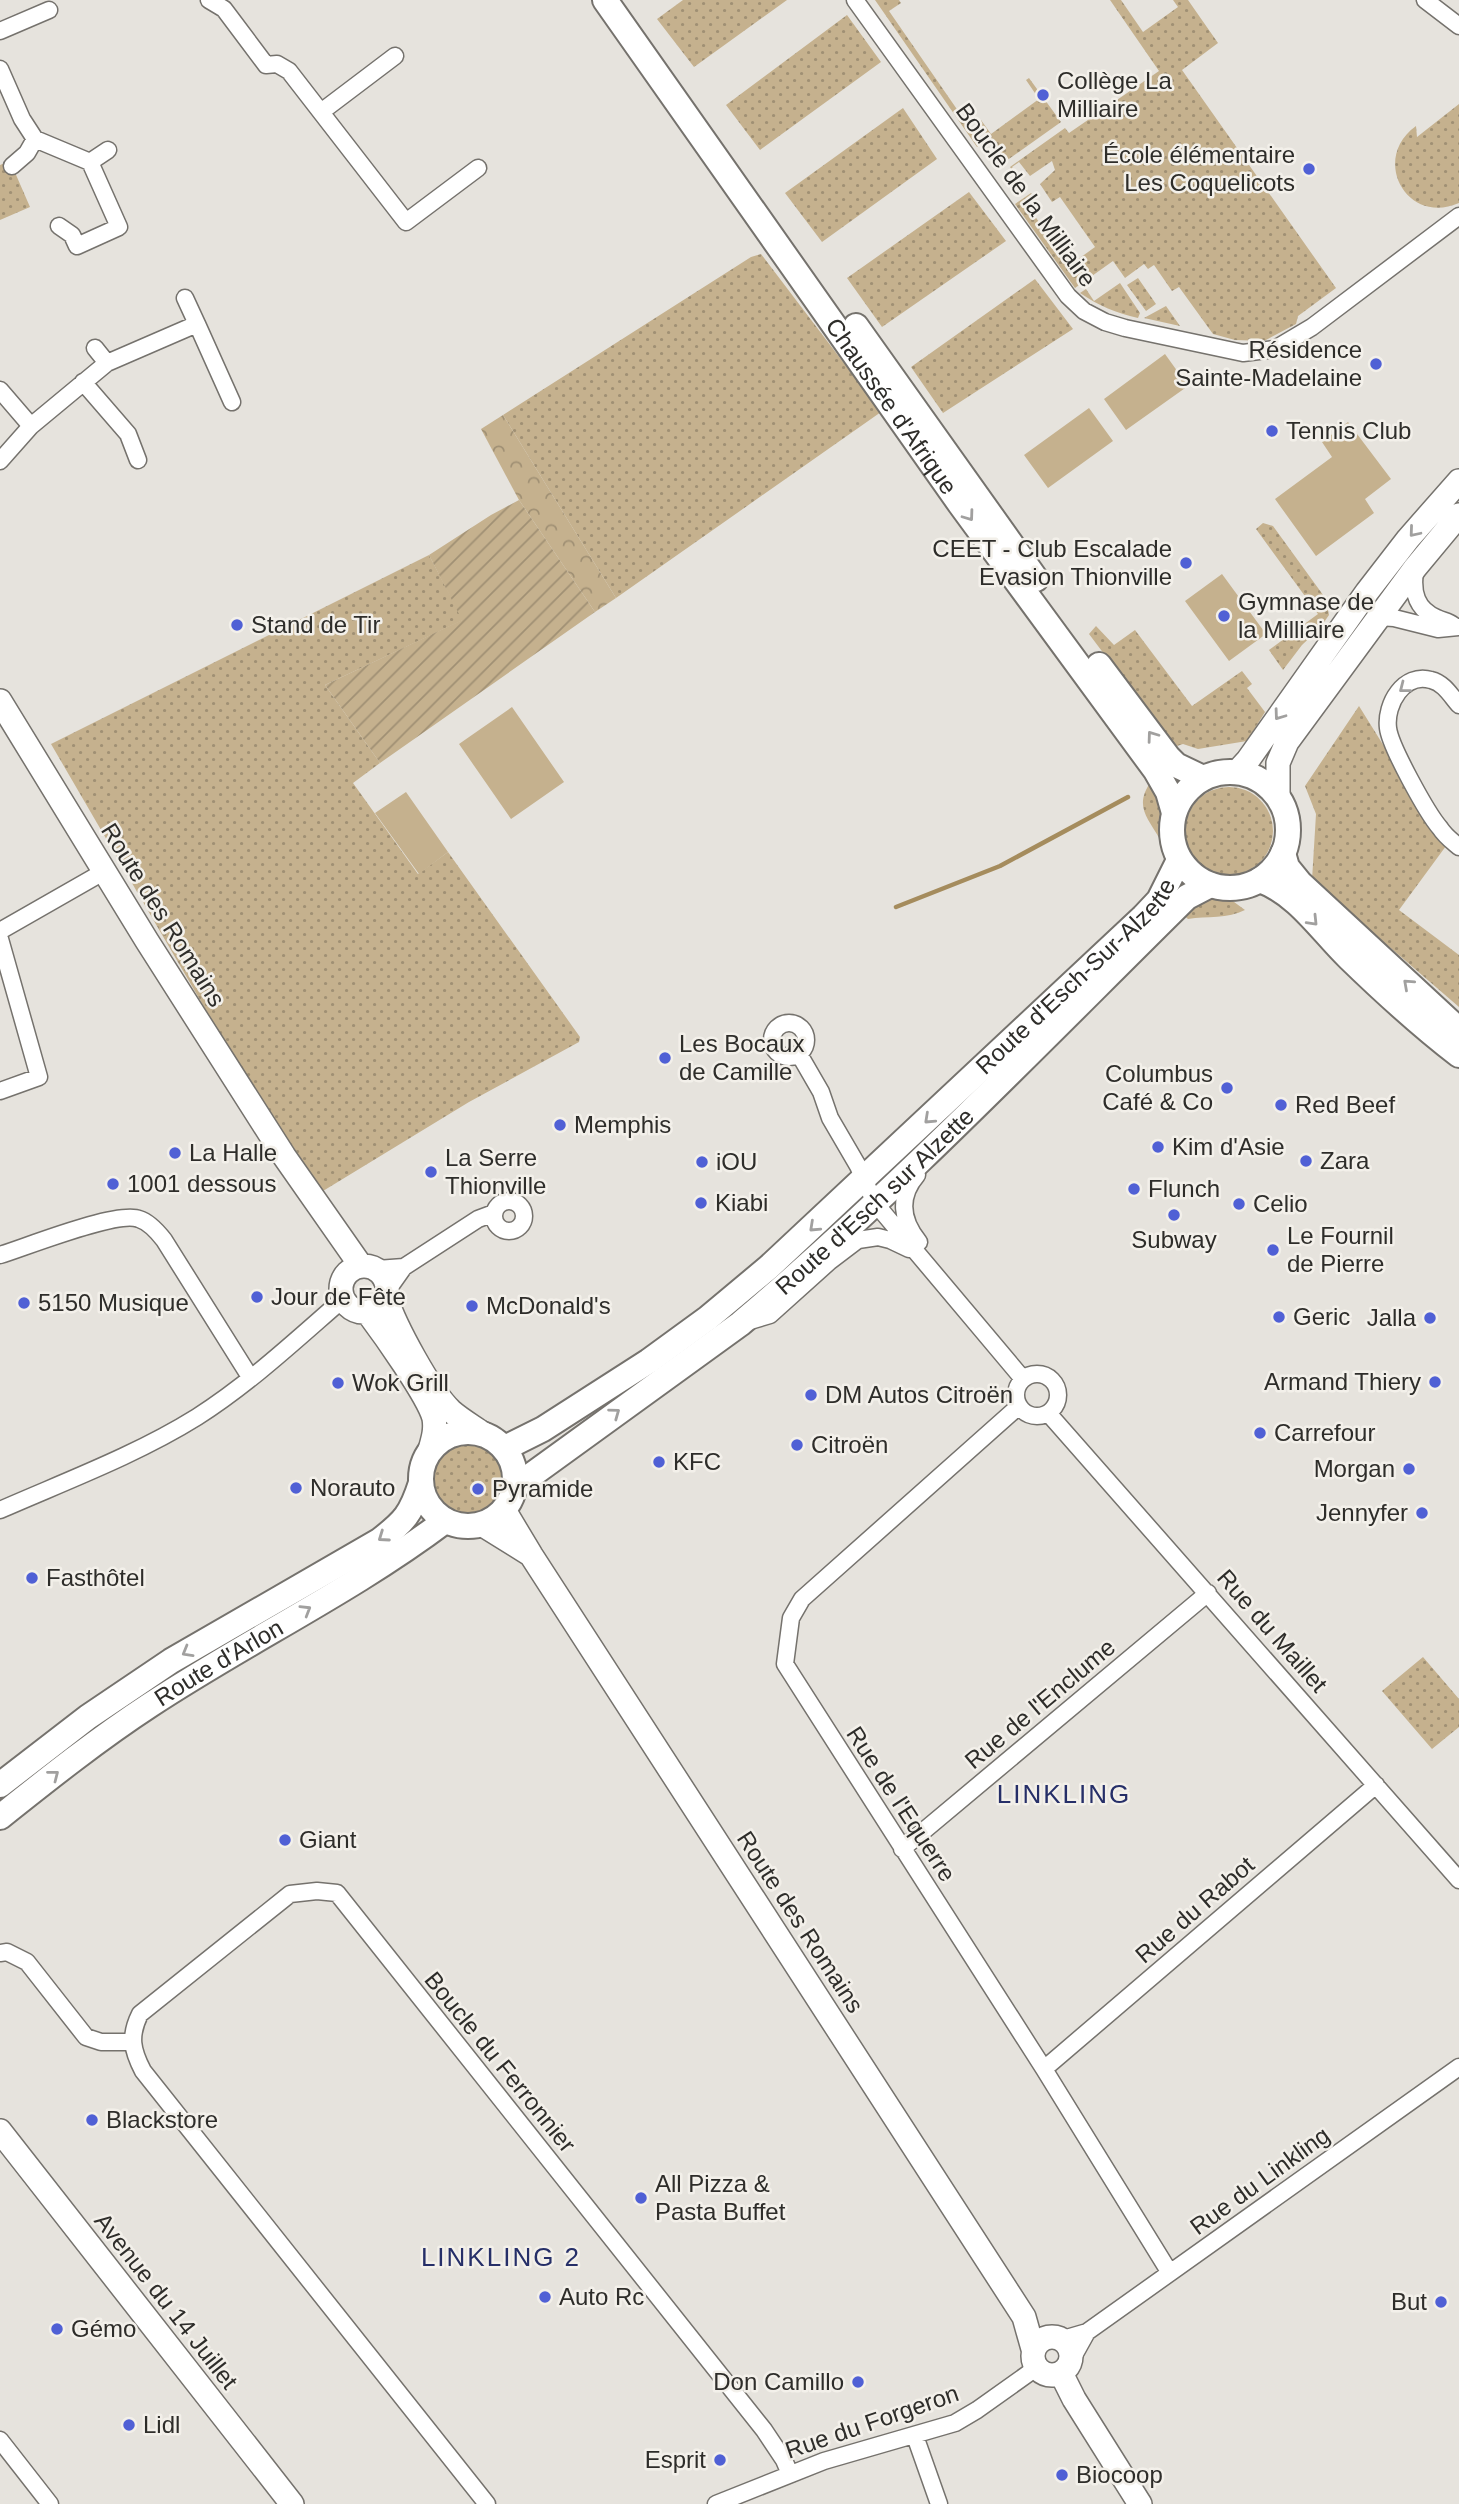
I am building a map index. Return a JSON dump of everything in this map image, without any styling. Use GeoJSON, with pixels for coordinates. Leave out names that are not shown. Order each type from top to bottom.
{"type":"FeatureCollection","features":[{"type":"Feature","properties":{"kind":"main road","name":"Chaussée d'Afrique"},"geometry":{"type":"LineString","coordinates":[[605,0],[966,513],[1156,771],[1168,792],[1174,813]]}},
{"type":"Feature","properties":{"kind":"main road","name":"Chaussée d'Afrique"},"geometry":{"type":"LineString","coordinates":[[623,0],[1079,639],[1168,757],[1176,765],[1203,778]]}},
{"type":"Feature","properties":{"kind":"main road"},"geometry":{"type":"LineString","coordinates":[[1237,772],[1257,779],[1278,797],[1288,825],[1288,834],[1277,864],[1260,880],[1234,888],[1210,885],[1192,875],[1179,860],[1172,837],[1174,813],[1185,792],[1203,778],[1237,772]]}},
{"type":"Feature","properties":{"kind":"main road"},"geometry":{"type":"LineString","coordinates":[[1283,853],[1287,867],[1300,883],[1459,1030]]}},
{"type":"Feature","properties":{"kind":"main road","name":"Route d'Esch-Sur-Alzette"},"geometry":{"type":"LineString","coordinates":[[505,1448],[543,1429],[649,1361],[708,1318],[769,1268],[1143,917],[1168,886],[1179,860]]}},
{"type":"Feature","properties":{"kind":"main road"},"geometry":{"type":"LineString","coordinates":[[1260,880],[1289,895],[1356,965],[1420,1024],[1459,1055]]}},
{"type":"Feature","properties":{"kind":"main road","name":"Route d'Esch sur Alzette"},"geometry":{"type":"LineString","coordinates":[[515,1487],[740,1324],[875,1203],[1187,897],[1210,885]]}},
{"type":"Feature","properties":{"kind":"main road"},"geometry":{"type":"LineString","coordinates":[[463,1432],[482,1433],[505,1448],[516,1473],[515,1487],[505,1510],[495,1519],[483,1525],[463,1527],[445,1521],[433,1511],[425,1498],[421,1483],[423,1466],[430,1450],[445,1438],[463,1432]]}},
{"type":"Feature","properties":{"kind":"main road","name":"Route d'Arlon"},"geometry":{"type":"LineString","coordinates":[[0,1785],[88,1717],[172,1661],[379,1541],[403,1522],[421,1483]]}},
{"type":"Feature","properties":{"kind":"main road","name":"Route d'Arlon"},"geometry":{"type":"LineString","coordinates":[[0,1817],[91,1746],[150,1705],[397,1555],[445,1521]]}},
{"type":"Feature","properties":{"kind":"street"},"geometry":{"type":"LineString","coordinates":[[209,0],[230,5],[266,65],[277,64],[289,71],[406,222],[478,168]]}},
{"type":"Feature","properties":{"kind":"street","name":"Boucle de la Milliaire"},"geometry":{"type":"LineString","coordinates":[[855,0],[1068,296],[1084,311],[1105,322],[1244,353],[1275,349],[1312,327],[1459,216]]}},
{"type":"Feature","properties":{"kind":"street"},"geometry":{"type":"LineString","coordinates":[[1425,0],[1459,26]]}},
{"type":"Feature","properties":{"kind":"street"},"geometry":{"type":"LineString","coordinates":[[0,31],[49,10]]}},
{"type":"Feature","properties":{"kind":"street"},"geometry":{"type":"LineString","coordinates":[[321,112],[395,56]]}},
{"type":"Feature","properties":{"kind":"street"},"geometry":{"type":"LineString","coordinates":[[0,69],[22,120],[35,139],[90,162],[125,228],[78,246],[72,235],[59,226]]}},
{"type":"Feature","properties":{"kind":"street"},"geometry":{"type":"LineString","coordinates":[[12,166],[27,153],[35,139]]}},
{"type":"Feature","properties":{"kind":"street"},"geometry":{"type":"LineString","coordinates":[[90,162],[108,150]]}},
{"type":"Feature","properties":{"kind":"street"},"geometry":{"type":"LineString","coordinates":[[185,298],[232,402]]}},
{"type":"Feature","properties":{"kind":"street"},"geometry":{"type":"LineString","coordinates":[[0,461],[31,426],[107,363],[197,324]]}},
{"type":"Feature","properties":{"kind":"street"},"geometry":{"type":"LineString","coordinates":[[95,348],[107,363]]}},
{"type":"Feature","properties":{"kind":"street"},"geometry":{"type":"LineString","coordinates":[[83,382],[128,434],[138,460]]}},
{"type":"Feature","properties":{"kind":"street"},"geometry":{"type":"LineString","coordinates":[[0,390],[31,426]]}},
{"type":"Feature","properties":{"kind":"street"},"geometry":{"type":"LineString","coordinates":[[1237,772],[1408,538],[1459,481]]}},
{"type":"Feature","properties":{"kind":"street"},"geometry":{"type":"LineString","coordinates":[[1278,797],[1278,763],[1287,742],[1415,568],[1459,515]]}},
{"type":"Feature","properties":{"kind":"street"},"geometry":{"type":"LineString","coordinates":[[1415,568],[1413,593],[1421,607],[1428,614],[1457,627]]}},
{"type":"Feature","properties":{"kind":"street"},"geometry":{"type":"LineString","coordinates":[[1378,617],[1394,618],[1438,629],[1457,627]]}},
{"type":"Feature","properties":{"kind":"street"},"geometry":{"type":"LineString","coordinates":[[1459,705],[1441,684],[1422,679],[1411,681],[1394,696],[1387,719],[1391,741],[1402,763],[1437,825],[1459,847]]}},
{"type":"Feature","properties":{"kind":"street","name":"Route des Romains"},"geometry":{"type":"LineString","coordinates":[[0,701],[147,941],[284,1156],[369,1268],[383,1275],[391,1313],[436,1395],[451,1411],[482,1433]]}},
{"type":"Feature","properties":{"kind":"street"},"geometry":{"type":"LineString","coordinates":[[0,931],[105,871]]}},
{"type":"Feature","properties":{"kind":"street"},"geometry":{"type":"LineString","coordinates":[[0,939],[39,1077],[0,1091]]}},
{"type":"Feature","properties":{"kind":"street"},"geometry":{"type":"LineString","coordinates":[[799,1054],[821,1092],[830,1118],[875,1203],[1023,1379]]}},
{"type":"Feature","properties":{"kind":"street"},"geometry":{"type":"LineString","coordinates":[[945,1286],[932,1258],[908,1227],[903,1201],[910,1184],[943,1149],[981,1100]]}},
{"type":"Feature","properties":{"kind":"street","name":"Route des Romains"},"geometry":{"type":"LineString","coordinates":[[284,1156],[339,1262],[342,1290]]}},
{"type":"Feature","properties":{"kind":"street"},"geometry":{"type":"LineString","coordinates":[[342,1290],[353,1310],[368,1313],[382,1305],[404,1267],[478,1219],[494,1213]]}},
{"type":"Feature","properties":{"kind":"street"},"geometry":{"type":"LineString","coordinates":[[0,1255],[102,1222],[130,1217],[140,1219],[155,1229],[164,1240],[250,1377]]}},
{"type":"Feature","properties":{"kind":"street"},"geometry":{"type":"LineString","coordinates":[[740,1324],[770,1315],[858,1240],[878,1237],[918,1254]]}},
{"type":"Feature","properties":{"kind":"street"},"geometry":{"type":"LineString","coordinates":[[0,1510],[151,1443],[198,1416],[250,1377],[342,1290],[353,1268],[404,1267]]}},
{"type":"Feature","properties":{"kind":"street"},"geometry":{"type":"LineString","coordinates":[[368,1313],[426,1400],[433,1417],[435,1432],[430,1450]]}},
{"type":"Feature","properties":{"kind":"street"},"geometry":{"type":"LineString","coordinates":[[1040,1374],[1054,1382],[1058,1398],[1048,1413],[1035,1416],[1023,1411],[1019,1406],[1016,1392],[1023,1379],[1040,1374]]}},
{"type":"Feature","properties":{"kind":"street","name":"Rue de l'Equerre"},"geometry":{"type":"LineString","coordinates":[[1019,1406],[802,1599],[790,1618],[785,1664],[1044,2069],[1170,2273]]}},
{"type":"Feature","properties":{"kind":"street","name":"Rue du Maillet"},"geometry":{"type":"LineString","coordinates":[[1048,1413],[1459,1880]]}},
{"type":"Feature","properties":{"kind":"street","name":"Route des Romains"},"geometry":{"type":"LineString","coordinates":[[505,1510],[531,1555],[1024,2317],[1053,2354],[1074,2399],[1140,2504]]}},
{"type":"Feature","properties":{"kind":"street","name":"Route des Romains"},"geometry":{"type":"LineString","coordinates":[[483,1525],[531,1555]]}},
{"type":"Feature","properties":{"kind":"street","name":"Rue de l'Enclume"},"geometry":{"type":"LineString","coordinates":[[902,1849],[1208,1593]]}},
{"type":"Feature","properties":{"kind":"street","name":"Rue du Rabot"},"geometry":{"type":"LineString","coordinates":[[1044,2069],[1376,1785]]}},
{"type":"Feature","properties":{"kind":"street","name":"Boucle du Ferronnier"},"geometry":{"type":"LineString","coordinates":[[132,2042],[133,2028],[140,2014],[290,1894],[317,1891],[337,1893],[764,2430],[790,2474]]}},
{"type":"Feature","properties":{"kind":"street"},"geometry":{"type":"LineString","coordinates":[[0,1953],[7,1952],[27,1962],[86,2037],[100,2042],[132,2042],[134,2054],[143,2071],[487,2504]]}},
{"type":"Feature","properties":{"kind":"street","name":"Rue du Linkling"},"geometry":{"type":"LineString","coordinates":[[1053,2354],[1459,2067]]}},
{"type":"Feature","properties":{"kind":"street","name":"Avenue du 14 Juillet"},"geometry":{"type":"LineString","coordinates":[[0,2131],[292,2504]]}},
{"type":"Feature","properties":{"kind":"street","name":"Avenue du 14 Juillet"},"geometry":{"type":"LineString","coordinates":[[0,2155],[273,2504]]}},
{"type":"Feature","properties":{"kind":"street","name":"Rue du Forgeron"},"geometry":{"type":"LineString","coordinates":[[716,2504],[734,2501],[824,2461],[955,2423],[1053,2354]]}},
{"type":"Feature","properties":{"kind":"street"},"geometry":{"type":"LineString","coordinates":[[915,2436],[939,2504]]}},
{"type":"Feature","properties":{"kind":"street"},"geometry":{"type":"LineString","coordinates":[[0,2440],[50,2504]]}},
{"type":"Feature","properties":{"kind":"green space"},"geometry":{"type":"Polygon","coordinates":[[[683,0],[787,0],[694,67],[657,19],[683,0]]]}},
{"type":"Feature","properties":{"kind":"green space"},"geometry":{"type":"Polygon","coordinates":[[[875,0],[899,0],[901,3],[889,11],[981,144],[977,147],[875,0]]]}},
{"type":"Feature","properties":{"kind":"green space"},"geometry":{"type":"Polygon","coordinates":[[[1110,0],[1121,0],[1143,32],[1178,7],[1173,0],[1188,0],[1218,43],[1182,70],[1336,288],[1298,316],[1296,324],[1264,341],[1235,340],[1213,334],[1179,287],[1172,291],[1154,265],[1148,269],[1144,264],[1125,278],[1113,261],[1075,288],[1015,204],[1031,193],[1043,208],[1034,215],[1070,265],[1095,247],[1060,197],[1052,202],[1040,184],[1055,170],[1052,161],[1030,176],[1019,162],[1012,167],[1023,182],[1021,183],[1010,167],[1065,128],[1069,133],[1159,71],[1110,0]]]}},
{"type":"Feature","properties":{"kind":"green space"},"geometry":{"type":"Polygon","coordinates":[[[847,15],[881,62],[760,150],[726,105],[847,15]]]}},
{"type":"Feature","properties":{"kind":"green space"},"geometry":{"type":"Polygon","coordinates":[[[1029,78],[1061,122],[1006,161],[978,122],[981,120],[991,134],[1039,99],[1026,80],[1029,78]]]}},
{"type":"Feature","properties":{"kind":"green space"},"geometry":{"type":"Polygon","coordinates":[[[1459,104],[1459,203],[1440,208],[1424,205],[1410,197],[1401,186],[1396,171],[1396,155],[1403,140],[1416,126],[1417,137],[1459,104]]]}},
{"type":"Feature","properties":{"kind":"green space"},"geometry":{"type":"Polygon","coordinates":[[[903,108],[937,159],[822,242],[785,193],[903,108]]]}},
{"type":"Feature","properties":{"kind":"green space"},"geometry":{"type":"Polygon","coordinates":[[[10,161],[30,207],[0,220],[0,165],[10,161]]]}},
{"type":"Feature","properties":{"kind":"green space"},"geometry":{"type":"Polygon","coordinates":[[[969,192],[1006,241],[882,327],[847,278],[969,192]]]}},
{"type":"Feature","properties":{"kind":"green space"},"geometry":{"type":"Polygon","coordinates":[[[761,254],[881,412],[616,598],[503,415],[751,257],[761,254]]]}},
{"type":"Feature","properties":{"kind":"green space"},"geometry":{"type":"Polygon","coordinates":[[[1138,278],[1156,304],[1146,311],[1127,285],[1138,278]]]}},
{"type":"Feature","properties":{"kind":"green space"},"geometry":{"type":"Polygon","coordinates":[[[1035,279],[1073,329],[943,413],[911,367],[1035,279]]]}},
{"type":"Feature","properties":{"kind":"green space"},"geometry":{"type":"Polygon","coordinates":[[[1120,283],[1140,313],[1138,318],[1094,302],[1080,293],[1086,289],[1094,301],[1120,283]]]}},
{"type":"Feature","properties":{"kind":"green space"},"geometry":{"type":"Polygon","coordinates":[[[1166,306],[1180,326],[1144,318],[1166,306]]]}},
{"type":"Feature","properties":{"kind":"green space"},"geometry":{"type":"Polygon","coordinates":[[[1165,354],[1188,386],[1126,430],[1104,399],[1165,354]]]}},
{"type":"Feature","properties":{"kind":"green space"},"geometry":{"type":"Polygon","coordinates":[[[1089,408],[1113,441],[1048,488],[1024,455],[1089,408]]]}},
{"type":"Feature","properties":{"kind":"green space"},"geometry":{"type":"Polygon","coordinates":[[[503,415],[616,598],[595,612],[519,500],[481,429],[503,415]]]}},
{"type":"Feature","properties":{"kind":"green space"},"geometry":{"type":"Polygon","coordinates":[[[1348,422],[1391,479],[1365,499],[1374,513],[1316,556],[1275,499],[1332,457],[1322,442],[1348,422]]]}},
{"type":"Feature","properties":{"kind":"green space"},"geometry":{"type":"Polygon","coordinates":[[[519,500],[595,612],[380,763],[325,685],[462,620],[429,555],[519,500]]]}},
{"type":"Feature","properties":{"kind":"green space"},"geometry":{"type":"Polygon","coordinates":[[[1263,523],[1273,526],[1326,599],[1329,615],[1283,670],[1269,650],[1318,614],[1256,529],[1263,523]]]}},
{"type":"Feature","properties":{"kind":"green space"},"geometry":{"type":"Polygon","coordinates":[[[429,555],[463,620],[325,685],[380,763],[353,783],[418,874],[448,852],[580,1037],[579,1042],[469,1102],[323,1191],[239,1067],[51,744],[429,555]]]}},
{"type":"Feature","properties":{"kind":"green space"},"geometry":{"type":"Polygon","coordinates":[[[1222,574],[1266,634],[1229,661],[1185,601],[1222,574]]]}},
{"type":"Feature","properties":{"kind":"green space"},"geometry":{"type":"Polygon","coordinates":[[[1096,626],[1114,645],[1135,630],[1192,706],[1242,671],[1252,684],[1247,688],[1265,712],[1247,741],[1198,749],[1183,744],[1174,747],[1089,634],[1096,626]]]}},
{"type":"Feature","properties":{"kind":"green space"},"geometry":{"type":"Polygon","coordinates":[[[1359,706],[1446,846],[1399,910],[1459,955],[1459,1007],[1312,880],[1316,814],[1305,786],[1359,706]]]}},
{"type":"Feature","properties":{"kind":"green space"},"geometry":{"type":"Polygon","coordinates":[[[512,707],[564,782],[511,819],[459,744],[512,707]]]}},
{"type":"Feature","properties":{"kind":"green space"},"geometry":{"type":"Polygon","coordinates":[[[1152,780],[1163,805],[1159,821],[1160,839],[1143,804],[1152,780]]]}},
{"type":"Feature","properties":{"kind":"green space"},"geometry":{"type":"Polygon","coordinates":[[[1229,787],[1246,791],[1260,800],[1269,814],[1273,831],[1269,848],[1260,862],[1246,871],[1229,875],[1212,871],[1198,862],[1189,848],[1185,831],[1189,814],[1198,800],[1212,791],[1229,787]]]}},
{"type":"Feature","properties":{"kind":"green space"},"geometry":{"type":"Polygon","coordinates":[[[406,792],[448,852],[419,874],[375,813],[406,792]]]}},
{"type":"Feature","properties":{"kind":"green space"},"geometry":{"type":"Polygon","coordinates":[[[1207,895],[1230,899],[1245,910],[1225,916],[1188,919],[1181,913],[1207,895]]]}},
{"type":"Feature","properties":{"kind":"green space"},"geometry":{"type":"Polygon","coordinates":[[[470,1439],[485,1442],[498,1450],[506,1463],[509,1478],[506,1493],[498,1506],[485,1514],[470,1517],[455,1514],[442,1506],[434,1493],[431,1478],[434,1463],[442,1450],[455,1442],[470,1439]]]}},
{"type":"Feature","properties":{"kind":"green space"},"geometry":{"type":"Polygon","coordinates":[[[1423,1657],[1459,1699],[1459,1727],[1432,1749],[1382,1691],[1423,1657]]]}},
{"type":"Feature","properties":{"kind":"waterway"},"geometry":{"type":"LineString","coordinates":[[896,907],[1000,866],[1128,797]]}},
{"type":"Feature","properties":{"kind":"place","name":"Collège La Milliaire"},"geometry":{"type":"Point","coordinates":[1043,95]}},
{"type":"Feature","properties":{"kind":"place","name":"École élémentaire Les Coquelicots"},"geometry":{"type":"Point","coordinates":[1309,169]}},
{"type":"Feature","properties":{"kind":"place","name":"Résidence Sainte-Madelaine"},"geometry":{"type":"Point","coordinates":[1376,364]}},
{"type":"Feature","properties":{"kind":"place","name":"Tennis Club"},"geometry":{"type":"Point","coordinates":[1272,431]}},
{"type":"Feature","properties":{"kind":"place","name":"CEET - Club Escalade Evasion Thionville"},"geometry":{"type":"Point","coordinates":[1186,563]}},
{"type":"Feature","properties":{"kind":"place","name":"Gymnase de la Milliaire"},"geometry":{"type":"Point","coordinates":[1224,616]}},
{"type":"Feature","properties":{"kind":"place","name":"Stand de Tir"},"geometry":{"type":"Point","coordinates":[237,625]}},
{"type":"Feature","properties":{"kind":"place","name":"Les Bocaux de Camille"},"geometry":{"type":"Point","coordinates":[665,1058]}},
{"type":"Feature","properties":{"kind":"place","name":"Columbus Café & Co"},"geometry":{"type":"Point","coordinates":[1227,1088]}},
{"type":"Feature","properties":{"kind":"place","name":"Red Beef"},"geometry":{"type":"Point","coordinates":[1281,1105]}},
{"type":"Feature","properties":{"kind":"place","name":"Memphis"},"geometry":{"type":"Point","coordinates":[560,1125]}},
{"type":"Feature","properties":{"kind":"place","name":"Kim d'Asie"},"geometry":{"type":"Point","coordinates":[1158,1147]}},
{"type":"Feature","properties":{"kind":"place","name":"La Halle"},"geometry":{"type":"Point","coordinates":[175,1153]}},
{"type":"Feature","properties":{"kind":"place","name":"Zara"},"geometry":{"type":"Point","coordinates":[1306,1161]}},
{"type":"Feature","properties":{"kind":"place","name":"iOU"},"geometry":{"type":"Point","coordinates":[702,1162]}},
{"type":"Feature","properties":{"kind":"place","name":"La Serre Thionville"},"geometry":{"type":"Point","coordinates":[431,1172]}},
{"type":"Feature","properties":{"kind":"place","name":"1001 dessous"},"geometry":{"type":"Point","coordinates":[113,1184]}},
{"type":"Feature","properties":{"kind":"place","name":"Flunch"},"geometry":{"type":"Point","coordinates":[1134,1189]}},
{"type":"Feature","properties":{"kind":"place","name":"Kiabi"},"geometry":{"type":"Point","coordinates":[701,1203]}},
{"type":"Feature","properties":{"kind":"place","name":"Celio"},"geometry":{"type":"Point","coordinates":[1239,1204]}},
{"type":"Feature","properties":{"kind":"place","name":"Subway"},"geometry":{"type":"Point","coordinates":[1174,1215]}},
{"type":"Feature","properties":{"kind":"place","name":"Le Fournil de Pierre"},"geometry":{"type":"Point","coordinates":[1273,1250]}},
{"type":"Feature","properties":{"kind":"place","name":"Jour de Fête"},"geometry":{"type":"Point","coordinates":[257,1297]}},
{"type":"Feature","properties":{"kind":"place","name":"5150 Musique"},"geometry":{"type":"Point","coordinates":[24,1303]}},
{"type":"Feature","properties":{"kind":"place","name":"McDonald's"},"geometry":{"type":"Point","coordinates":[472,1306]}},
{"type":"Feature","properties":{"kind":"place","name":"Geric"},"geometry":{"type":"Point","coordinates":[1279,1317]}},
{"type":"Feature","properties":{"kind":"place","name":"Jalla"},"geometry":{"type":"Point","coordinates":[1430,1318]}},
{"type":"Feature","properties":{"kind":"place","name":"Armand Thiery"},"geometry":{"type":"Point","coordinates":[1435,1382]}},
{"type":"Feature","properties":{"kind":"place","name":"Wok Grill"},"geometry":{"type":"Point","coordinates":[338,1383]}},
{"type":"Feature","properties":{"kind":"place","name":"DM Autos Citroën"},"geometry":{"type":"Point","coordinates":[811,1395]}},
{"type":"Feature","properties":{"kind":"place","name":"Carrefour"},"geometry":{"type":"Point","coordinates":[1260,1433]}},
{"type":"Feature","properties":{"kind":"place","name":"Citroën"},"geometry":{"type":"Point","coordinates":[797,1445]}},
{"type":"Feature","properties":{"kind":"place","name":"KFC"},"geometry":{"type":"Point","coordinates":[659,1462]}},
{"type":"Feature","properties":{"kind":"place","name":"Morgan"},"geometry":{"type":"Point","coordinates":[1409,1469]}},
{"type":"Feature","properties":{"kind":"place","name":"Norauto"},"geometry":{"type":"Point","coordinates":[296,1488]}},
{"type":"Feature","properties":{"kind":"place","name":"Pyramide"},"geometry":{"type":"Point","coordinates":[478,1489]}},
{"type":"Feature","properties":{"kind":"place","name":"Jennyfer"},"geometry":{"type":"Point","coordinates":[1422,1513]}},
{"type":"Feature","properties":{"kind":"place","name":"Fasthôtel"},"geometry":{"type":"Point","coordinates":[32,1578]}},
{"type":"Feature","properties":{"kind":"place","name":"Giant"},"geometry":{"type":"Point","coordinates":[285,1840]}},
{"type":"Feature","properties":{"kind":"place","name":"Blackstore"},"geometry":{"type":"Point","coordinates":[92,2120]}},
{"type":"Feature","properties":{"kind":"place","name":"All Pizza & Pasta Buffet"},"geometry":{"type":"Point","coordinates":[641,2198]}},
{"type":"Feature","properties":{"kind":"place","name":"Auto Rc"},"geometry":{"type":"Point","coordinates":[545,2297]}},
{"type":"Feature","properties":{"kind":"place","name":"But"},"geometry":{"type":"Point","coordinates":[1441,2302]}},
{"type":"Feature","properties":{"kind":"place","name":"Gémo"},"geometry":{"type":"Point","coordinates":[57,2329]}},
{"type":"Feature","properties":{"kind":"place","name":"Don Camillo"},"geometry":{"type":"Point","coordinates":[858,2382]}},
{"type":"Feature","properties":{"kind":"place","name":"Lidl"},"geometry":{"type":"Point","coordinates":[129,2425]}},
{"type":"Feature","properties":{"kind":"place","name":"Esprit"},"geometry":{"type":"Point","coordinates":[720,2460]}},
{"type":"Feature","properties":{"kind":"place","name":"Biocoop"},"geometry":{"type":"Point","coordinates":[1062,2475]}},
{"type":"Feature","properties":{"kind":"district","name":"LINKLING"},"geometry":{"type":"Point","coordinates":[1064,1794]}},
{"type":"Feature","properties":{"kind":"district","name":"LINKLING 2"},"geometry":{"type":"Point","coordinates":[501,2257]}}]}
